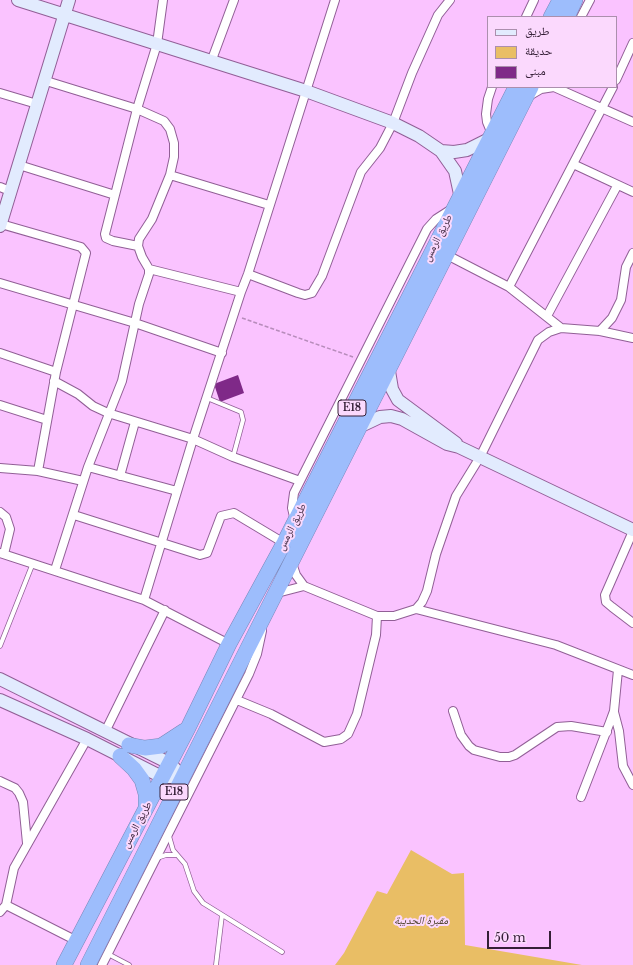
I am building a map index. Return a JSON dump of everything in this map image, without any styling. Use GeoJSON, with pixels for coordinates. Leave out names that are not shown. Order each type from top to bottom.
{"type":"FeatureCollection","features":[{"type":"Feature","properties":{"kind":"highway"},"geometry":{"type":"LineString","coordinates":[[552,16],[560,0]]}},
{"type":"Feature","properties":{"kind":"highway"},"geometry":{"type":"LineString","coordinates":[[567,16],[575,0]]}},
{"type":"Feature","properties":{"kind":"highway","name":"طريق الرمس"},"geometry":{"type":"LineString","coordinates":[[179,771],[188,728],[229,644],[284,543],[460,194],[516,88]]}},
{"type":"Feature","properties":{"kind":"highway","name":"طريق الرمس"},"geometry":{"type":"LineString","coordinates":[[88,965],[179,771],[292,563],[528,93]]}},
{"type":"Feature","properties":{"kind":"highway"},"geometry":{"type":"LineString","coordinates":[[146,808],[146,794],[142,780],[134,769],[125,750],[161,746],[188,728]]}},
{"type":"Feature","properties":{"kind":"highway","name":"طريق الرمس"},"geometry":{"type":"LineString","coordinates":[[64,965],[162,777],[179,771]]}},
{"type":"Feature","properties":{"kind":"street"},"geometry":{"type":"LineString","coordinates":[[18,0],[306,91],[393,123],[419,136],[441,151],[455,171],[460,194]]}},
{"type":"Feature","properties":{"kind":"street"},"geometry":{"type":"LineString","coordinates":[[38,471],[54,381],[72,305],[85,260],[85,250],[81,247],[0,225],[5,189],[19,165],[43,80],[69,0]]}},
{"type":"Feature","properties":{"kind":"street"},"geometry":{"type":"LineString","coordinates":[[138,246],[106,238],[105,234],[137,109],[157,44],[163,0]]}},
{"type":"Feature","properties":{"kind":"street"},"geometry":{"type":"LineString","coordinates":[[211,62],[234,0]]}},
{"type":"Feature","properties":{"kind":"street"},"geometry":{"type":"LineString","coordinates":[[144,600],[206,398],[248,274],[335,0]]}},
{"type":"Feature","properties":{"kind":"street"},"geometry":{"type":"LineString","coordinates":[[248,274],[298,293],[305,295],[312,293],[322,276],[361,172],[380,148],[393,123],[412,74],[438,15],[450,0]]}},
{"type":"Feature","properties":{"kind":"street"},"geometry":{"type":"LineString","coordinates":[[526,16],[534,0]]}},
{"type":"Feature","properties":{"kind":"street"},"geometry":{"type":"LineString","coordinates":[[582,16],[590,0]]}},
{"type":"Feature","properties":{"kind":"street"},"geometry":{"type":"LineString","coordinates":[[617,78],[633,44]]}},
{"type":"Feature","properties":{"kind":"street"},"geometry":{"type":"LineString","coordinates":[[43,80],[137,109],[164,121],[170,129],[174,143],[174,157],[170,174],[152,218],[139,239],[138,246],[149,269],[148,278],[135,323],[122,381],[108,413],[88,467],[74,515],[55,570]]}},
{"type":"Feature","properties":{"kind":"street"},"geometry":{"type":"LineString","coordinates":[[441,151],[454,152],[466,150],[491,137],[486,114],[488,99],[492,88]]}},
{"type":"Feature","properties":{"kind":"street"},"geometry":{"type":"LineString","coordinates":[[528,93],[548,88]]}},
{"type":"Feature","properties":{"kind":"street"},"geometry":{"type":"LineString","coordinates":[[556,88],[633,122]]}},
{"type":"Feature","properties":{"kind":"street"},"geometry":{"type":"LineString","coordinates":[[509,287],[613,88]]}},
{"type":"Feature","properties":{"kind":"street"},"geometry":{"type":"LineString","coordinates":[[0,93],[37,104]]}},
{"type":"Feature","properties":{"kind":"street"},"geometry":{"type":"LineString","coordinates":[[573,164],[617,186],[633,192]]}},
{"type":"Feature","properties":{"kind":"street"},"geometry":{"type":"LineString","coordinates":[[19,165],[116,195]]}},
{"type":"Feature","properties":{"kind":"street"},"geometry":{"type":"LineString","coordinates":[[170,174],[269,205]]}},
{"type":"Feature","properties":{"kind":"street"},"geometry":{"type":"LineString","coordinates":[[547,316],[617,186]]}},
{"type":"Feature","properties":{"kind":"street"},"geometry":{"type":"LineString","coordinates":[[295,521],[292,500],[300,482],[427,229],[436,219],[453,209]]}},
{"type":"Feature","properties":{"kind":"street"},"geometry":{"type":"LineString","coordinates":[[600,331],[612,318],[621,300],[626,267],[633,253]]}},
{"type":"Feature","properties":{"kind":"street"},"geometry":{"type":"LineString","coordinates":[[447,255],[509,287],[561,328]]}},
{"type":"Feature","properties":{"kind":"street"},"geometry":{"type":"LineString","coordinates":[[149,269],[241,292]]}},
{"type":"Feature","properties":{"kind":"street"},"geometry":{"type":"LineString","coordinates":[[0,283],[135,323],[222,353]]}},
{"type":"Feature","properties":{"kind":"street"},"geometry":{"type":"LineString","coordinates":[[292,563],[296,575],[304,586],[377,616],[394,616],[416,609],[422,602],[427,591],[436,554],[456,496],[480,457],[538,340],[549,332],[561,328],[600,331],[633,338]]}},
{"type":"Feature","properties":{"kind":"street"},"geometry":{"type":"LineString","coordinates":[[0,353],[56,372]]}},
{"type":"Feature","properties":{"kind":"street"},"geometry":{"type":"LineString","coordinates":[[389,370],[392,389],[398,400],[451,438],[459,447]]}},
{"type":"Feature","properties":{"kind":"street"},"geometry":{"type":"LineString","coordinates":[[54,381],[78,394],[93,406],[108,413],[193,440],[233,457],[300,482]]}},
{"type":"Feature","properties":{"kind":"street"},"geometry":{"type":"LineString","coordinates":[[0,405],[47,420]]}},
{"type":"Feature","properties":{"kind":"street"},"geometry":{"type":"LineString","coordinates":[[361,426],[380,417],[396,417],[447,444],[459,447],[633,530],[604,595],[606,602],[633,622]]}},
{"type":"Feature","properties":{"kind":"street"},"geometry":{"type":"LineString","coordinates":[[120,476],[135,422]]}},
{"type":"Feature","properties":{"kind":"street"},"geometry":{"type":"LineString","coordinates":[[88,467],[177,491]]}},
{"type":"Feature","properties":{"kind":"street"},"geometry":{"type":"LineString","coordinates":[[0,468],[38,471],[83,482]]}},
{"type":"Feature","properties":{"kind":"street"},"geometry":{"type":"LineString","coordinates":[[0,512],[6,517],[10,529],[2,554],[144,600],[229,644]]}},
{"type":"Feature","properties":{"kind":"street"},"geometry":{"type":"LineString","coordinates":[[74,515],[161,543],[204,554],[207,553],[221,516],[234,513],[284,543]]}},
{"type":"Feature","properties":{"kind":"street"},"geometry":{"type":"LineString","coordinates":[[276,593],[304,586]]}},
{"type":"Feature","properties":{"kind":"street"},"geometry":{"type":"LineString","coordinates":[[416,609],[556,645],[633,675]]}},
{"type":"Feature","properties":{"kind":"street"},"geometry":{"type":"LineString","coordinates":[[105,732],[165,610]]}},
{"type":"Feature","properties":{"kind":"street"},"geometry":{"type":"LineString","coordinates":[[237,700],[271,714],[324,742],[341,739],[348,734],[357,714],[376,635],[377,616]]}},
{"type":"Feature","properties":{"kind":"street"},"geometry":{"type":"LineString","coordinates":[[102,965],[237,700],[257,654],[262,620]]}},
{"type":"Feature","properties":{"kind":"street"},"geometry":{"type":"LineString","coordinates":[[581,797],[614,711],[618,670]]}},
{"type":"Feature","properties":{"kind":"street"},"geometry":{"type":"LineString","coordinates":[[1,682],[105,732],[125,750],[162,777]]}},
{"type":"Feature","properties":{"kind":"street"},"geometry":{"type":"LineString","coordinates":[[0,700],[87,739],[125,750],[179,771]]}},
{"type":"Feature","properties":{"kind":"street"},"geometry":{"type":"LineString","coordinates":[[453,711],[461,735],[469,746],[474,750],[500,757],[515,755],[557,727],[571,726],[607,732]]}},
{"type":"Feature","properties":{"kind":"street"},"geometry":{"type":"LineString","coordinates":[[614,711],[619,731],[626,775],[633,785]]}},
{"type":"Feature","properties":{"kind":"street"},"geometry":{"type":"LineString","coordinates":[[0,912],[6,905],[14,868],[87,739]]}},
{"type":"Feature","properties":{"kind":"street"},"geometry":{"type":"LineString","coordinates":[[0,782],[15,788],[23,802],[27,843]]}},
{"type":"Feature","properties":{"kind":"street"},"geometry":{"type":"LineString","coordinates":[[6,905],[76,940]]}},
{"type":"Feature","properties":{"kind":"lane"},"geometry":{"type":"LineString","coordinates":[[206,398],[238,410],[243,416],[233,457]]}},
{"type":"Feature","properties":{"kind":"lane"},"geometry":{"type":"LineString","coordinates":[[0,646],[33,563]]}},
{"type":"Feature","properties":{"kind":"lane"},"geometry":{"type":"LineString","coordinates":[[169,834],[171,845],[176,855],[185,864],[191,884],[198,897],[209,907],[282,952]]}},
{"type":"Feature","properties":{"kind":"lane"},"geometry":{"type":"LineString","coordinates":[[156,858],[166,855],[176,855]]}},
{"type":"Feature","properties":{"kind":"lane"},"geometry":{"type":"LineString","coordinates":[[216,965],[222,915]]}},
{"type":"Feature","properties":{"kind":"lane"},"geometry":{"type":"LineString","coordinates":[[108,954],[129,965]]}},
{"type":"Feature","properties":{"kind":"path"},"geometry":{"type":"LineString","coordinates":[[234,315],[361,360]]}},
{"type":"Feature","properties":{"kind":"green space","name":"مقبرة الحديبة"},"geometry":{"type":"Polygon","coordinates":[[[411,850],[452,874],[464,873],[465,945],[582,965],[335,965],[344,953],[377,891],[387,894],[411,850]]]}},
{"type":"Feature","properties":{"kind":"building"},"geometry":{"type":"Polygon","coordinates":[[[238,375],[244,393],[220,402],[214,384],[238,375]]]}}]}
